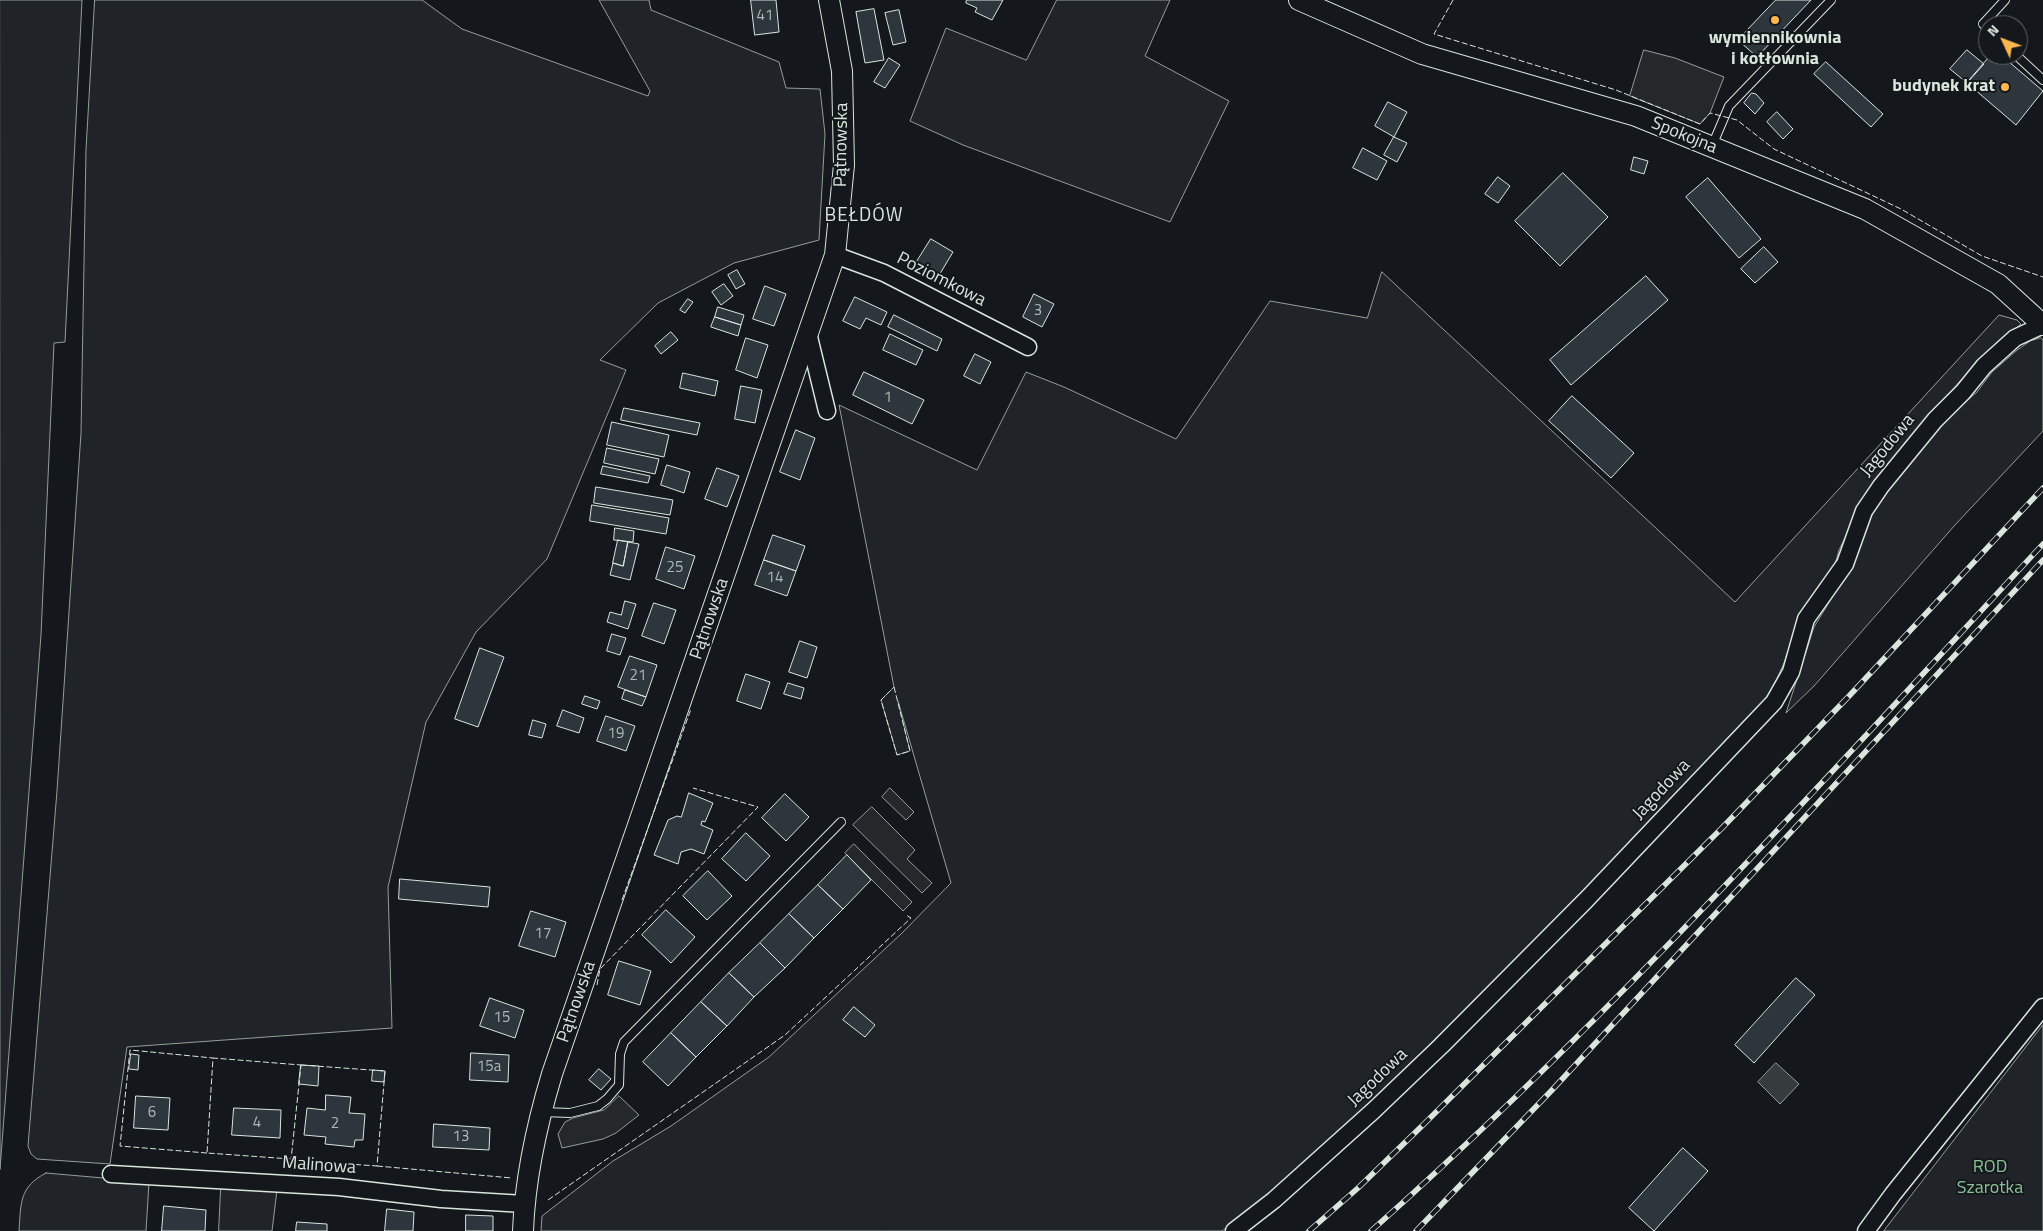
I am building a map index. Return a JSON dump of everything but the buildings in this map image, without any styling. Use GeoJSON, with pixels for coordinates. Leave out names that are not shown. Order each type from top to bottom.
{"type":"FeatureCollection","features":[{"type":"Feature","properties":{"kind":"street","name":"Pątnowska"},"geometry":{"type":"LineString","coordinates":[[523,1231],[524,1204],[541,1111],[622,868],[671,734],[835,254],[844,165],[842,71],[830,0]]}},
{"type":"Feature","properties":{"kind":"street","name":"Spokojna"},"geometry":{"type":"LineString","coordinates":[[1299,0],[1422,54],[1636,116],[1865,209],[1998,284],[2040,320]]}},
{"type":"Feature","properties":{"kind":"street","name":"Poziomkowa"},"geometry":{"type":"LineString","coordinates":[[835,254],[884,273],[1028,347]]}},
{"type":"Feature","properties":{"kind":"street","name":"Jagodowa"},"geometry":{"type":"LineString","coordinates":[[1234,1231],[1274,1200],[1373,1111],[1427,1059],[1586,900],[1774,702],[1791,672],[1806,619],[1844,564],[1864,511],[1881,486],[1934,420],[1963,392],[1984,366],[2015,338],[2040,320]]}},
{"type":"Feature","properties":{"kind":"street"},"geometry":{"type":"LineString","coordinates":[[808,333],[827,412]]}},
{"type":"Feature","properties":{"kind":"street"},"geometry":{"type":"LineString","coordinates":[[1866,1231],[1899,1186],[2043,1006]]}},
{"type":"Feature","properties":{"kind":"street","name":"Malinowa"},"geometry":{"type":"LineString","coordinates":[[112,1174],[339,1187],[441,1199],[524,1204]]}},
{"type":"Feature","properties":{"kind":"lane"},"geometry":{"type":"LineString","coordinates":[[1712,147],[1729,106],[1830,0]]}},
{"type":"Feature","properties":{"kind":"lane"},"geometry":{"type":"LineString","coordinates":[[1991,15],[2005,0]]}},
{"type":"Feature","properties":{"kind":"lane"},"geometry":{"type":"LineString","coordinates":[[2027,65],[2043,80]]}},
{"type":"Feature","properties":{"kind":"lane"},"geometry":{"type":"LineString","coordinates":[[541,1111],[570,1113],[598,1106],[607,1099],[619,1085],[620,1054],[624,1042],[840,822]]}},
{"type":"Feature","properties":{"kind":"green space"},"geometry":{"type":"Polygon","coordinates":[[[0,0],[82,0],[65,342],[54,343],[41,635],[0,1169],[0,0]]]}},
{"type":"Feature","properties":{"kind":"green space"},"geometry":{"type":"Polygon","coordinates":[[[95,0],[422,0],[462,29],[648,96],[650,91],[599,0],[649,0],[651,10],[779,62],[786,88],[820,89],[825,134],[819,240],[734,263],[658,303],[600,360],[626,370],[547,559],[476,632],[426,722],[388,887],[392,1028],[127,1047],[110,1164],[37,1159],[31,1154],[28,1146],[57,791],[81,433],[86,150],[95,0]]]}},
{"type":"Feature","properties":{"kind":"green space"},"geometry":{"type":"Polygon","coordinates":[[[1057,0],[1170,0],[1145,56],[1229,101],[1170,222],[963,145],[910,121],[946,28],[1026,60],[1057,0]]]}},
{"type":"Feature","properties":{"kind":"green space"},"geometry":{"type":"Polygon","coordinates":[[[1382,272],[1735,602],[1999,315],[2017,320],[2021,324],[1977,364],[1937,407],[1862,499],[1856,516],[1839,550],[1834,568],[1801,613],[1784,663],[1770,694],[1510,966],[1324,1146],[1222,1231],[541,1231],[542,1216],[613,1161],[671,1126],[769,1057],[902,933],[951,883],[898,701],[910,751],[897,755],[881,700],[894,687],[839,405],[977,470],[1026,372],[1064,387],[1176,439],[1270,301],[1367,318],[1382,272]]]}},
{"type":"Feature","properties":{"kind":"green space"},"geometry":{"type":"Polygon","coordinates":[[[2041,338],[2043,340],[2043,431],[1955,525],[1814,686],[1786,713],[1814,627],[1845,576],[1870,518],[1889,489],[1943,421],[1977,392],[1992,372],[2030,341],[2041,338]]]}},
{"type":"Feature","properties":{"kind":"green space","name":"ROD Szarotka"},"geometry":{"type":"Polygon","coordinates":[[[2043,1025],[2043,1231],[1884,1231],[2043,1025]]]}},
{"type":"Feature","properties":{"kind":"green space"},"geometry":{"type":"Polygon","coordinates":[[[46,1173],[149,1182],[146,1231],[19,1231],[21,1204],[26,1190],[37,1178],[46,1173]]]}},
{"type":"Feature","properties":{"kind":"green space"},"geometry":{"type":"Polygon","coordinates":[[[221,1189],[277,1190],[272,1231],[219,1231],[221,1189]]]}},
{"type":"Feature","properties":{"kind":"shaded area"},"geometry":{"type":"Polygon","coordinates":[[[1644,50],[1675,58],[1724,77],[1710,113],[1700,124],[1630,96],[1644,50]]]}},
{"type":"Feature","properties":{"kind":"shaded area"},"geometry":{"type":"Polygon","coordinates":[[[890,788],[914,812],[906,820],[882,797],[890,788]]]}},
{"type":"Feature","properties":{"kind":"shaded area"},"geometry":{"type":"Polygon","coordinates":[[[872,807],[915,850],[907,859],[932,883],[922,893],[853,825],[872,807]]]}},
{"type":"Feature","properties":{"kind":"shaded area"},"geometry":{"type":"Polygon","coordinates":[[[854,844],[912,902],[903,911],[845,853],[854,844]]]}},
{"type":"Feature","properties":{"kind":"shaded area"},"geometry":{"type":"Polygon","coordinates":[[[1776,1063],[1799,1084],[1780,1104],[1758,1082],[1776,1063]]]}},
{"type":"Feature","properties":{"kind":"shaded area"},"geometry":{"type":"Polygon","coordinates":[[[619,1096],[639,1115],[616,1133],[603,1139],[562,1148],[558,1134],[565,1122],[604,1110],[619,1096]]]}},
{"type":"Feature","properties":{"kind":"railway"},"geometry":{"type":"LineString","coordinates":[[1309,1231],[1358,1188],[1424,1124],[1721,829],[1851,694],[2043,488]]}},
{"type":"Feature","properties":{"kind":"railway"},"geometry":{"type":"LineString","coordinates":[[1371,1231],[1460,1150],[1632,982],[1798,808],[2043,544]]}},
{"type":"Feature","properties":{"kind":"railway"},"geometry":{"type":"LineString","coordinates":[[1416,1231],[1553,1089],[2043,560]]}},
{"type":"Feature","properties":{"kind":"fence"},"geometry":{"type":"LineString","coordinates":[[1453,0],[1434,34],[1616,90],[1700,124],[1710,113],[1737,120],[1774,149],[1901,209],[1982,256],[2043,277]]}},
{"type":"Feature","properties":{"kind":"fence"},"geometry":{"type":"LineString","coordinates":[[894,687],[910,751],[897,755],[881,700],[894,687]]}},
{"type":"Feature","properties":{"kind":"fence"},"geometry":{"type":"LineString","coordinates":[[622,900],[691,709]]}},
{"type":"Feature","properties":{"kind":"fence"},"geometry":{"type":"LineString","coordinates":[[597,985],[600,969],[758,807],[693,788]]}},
{"type":"Feature","properties":{"kind":"fence"},"geometry":{"type":"LineString","coordinates":[[548,1200],[785,1035],[911,918],[906,915]]}},
{"type":"Feature","properties":{"kind":"fence"},"geometry":{"type":"LineString","coordinates":[[207,1153],[120,1146],[130,1050],[213,1058]]}},
{"type":"Feature","properties":{"kind":"fence"},"geometry":{"type":"LineString","coordinates":[[291,1159],[207,1153],[213,1058],[301,1065]]}},
{"type":"Feature","properties":{"kind":"fence"},"geometry":{"type":"LineString","coordinates":[[301,1065],[385,1071],[377,1166],[291,1160],[301,1065]]}},
{"type":"Feature","properties":{"kind":"fence"},"geometry":{"type":"LineString","coordinates":[[377,1166],[512,1178]]}},
{"type":"Feature","properties":{"kind":"place","name":"wymiennikownia i kotłownia"},"geometry":{"type":"Point","coordinates":[1775,20]}},
{"type":"Feature","properties":{"kind":"place","name":"budynek krat"},"geometry":{"type":"Point","coordinates":[2005,87]}},
{"type":"Feature","properties":{"kind":"district","name":"BEŁDÓW"},"geometry":{"type":"Point","coordinates":[864,216]}}]}
